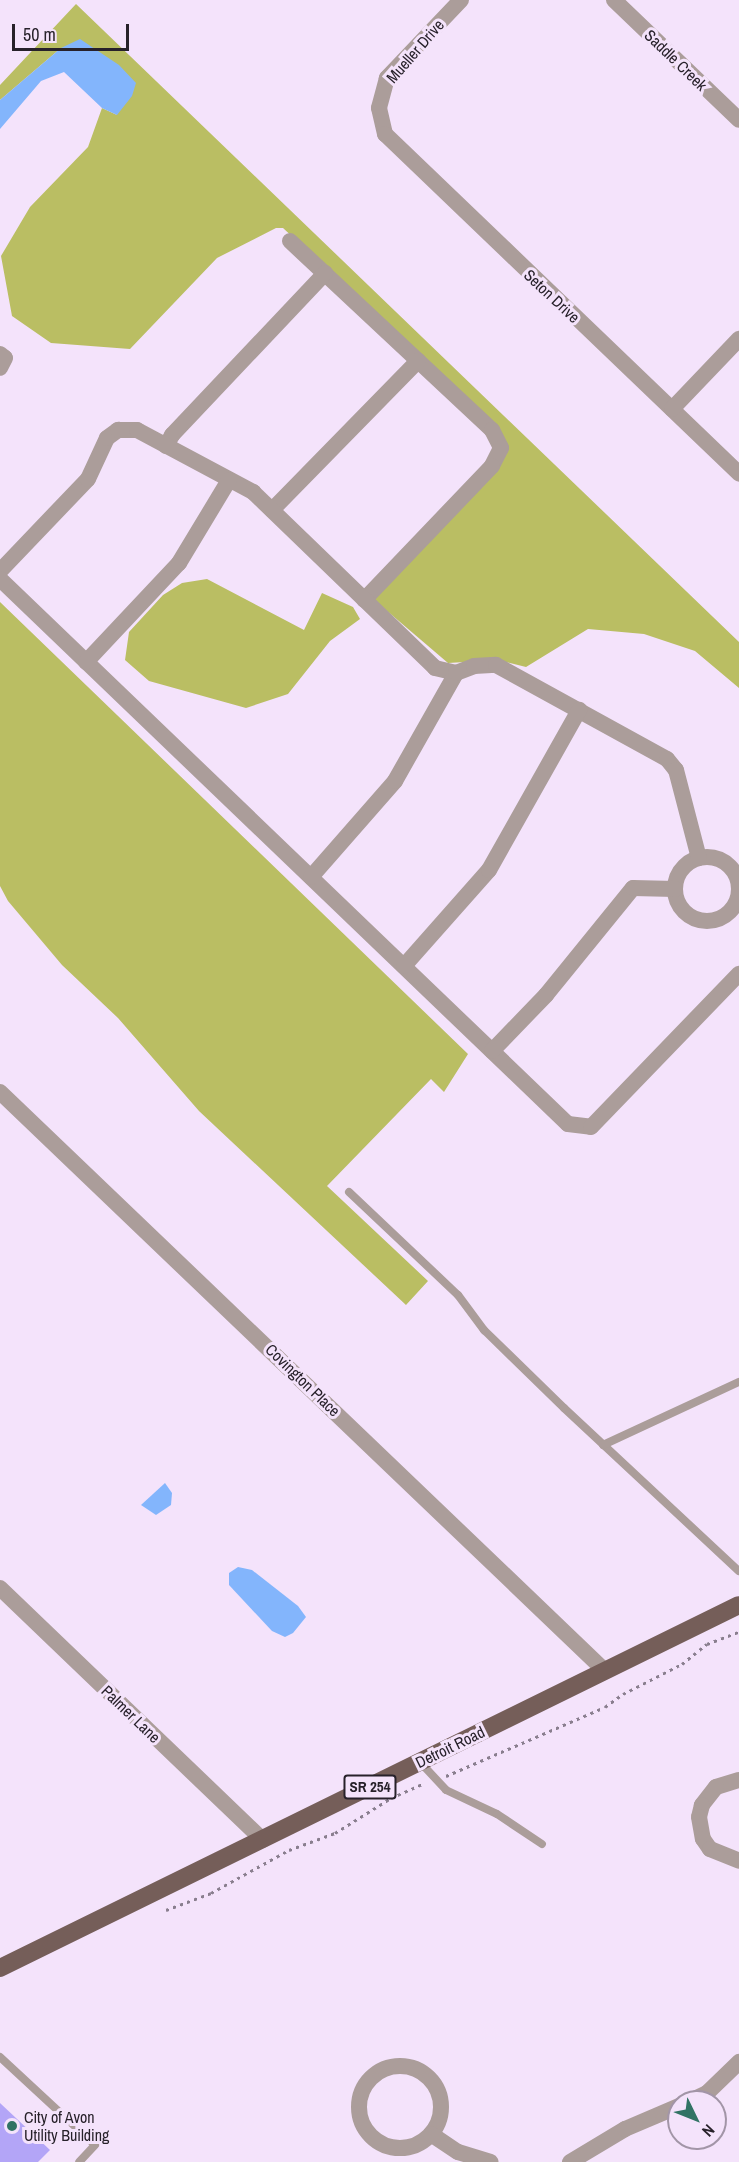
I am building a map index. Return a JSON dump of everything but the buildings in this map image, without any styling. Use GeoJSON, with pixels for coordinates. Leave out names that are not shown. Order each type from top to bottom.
{"type":"FeatureCollection","features":[{"type":"Feature","properties":{"kind":"main road","name":"Detroit Road"},"geometry":{"type":"LineString","coordinates":[[0,1968],[739,1605]]}},
{"type":"Feature","properties":{"kind":"street","name":"Mueller Drive"},"geometry":{"type":"LineString","coordinates":[[379,108],[387,78],[461,0]]}},
{"type":"Feature","properties":{"kind":"street","name":"Saddle Creek"},"geometry":{"type":"LineString","coordinates":[[614,0],[739,120]]}},
{"type":"Feature","properties":{"kind":"street","name":"Seton Drive"},"geometry":{"type":"LineString","coordinates":[[379,108],[385,134],[393,144],[739,474]]}},
{"type":"Feature","properties":{"kind":"street"},"geometry":{"type":"LineString","coordinates":[[290,241],[492,430],[501,448],[492,466],[364,600]]}},
{"type":"Feature","properties":{"kind":"street"},"geometry":{"type":"LineString","coordinates":[[166,446],[325,273]]}},
{"type":"Feature","properties":{"kind":"street"},"geometry":{"type":"LineString","coordinates":[[672,410],[739,339]]}},
{"type":"Feature","properties":{"kind":"street"},"geometry":{"type":"LineString","coordinates":[[0,354],[5,358],[0,368]]}},
{"type":"Feature","properties":{"kind":"street"},"geometry":{"type":"LineString","coordinates":[[272,510],[418,361]]}},
{"type":"Feature","properties":{"kind":"street"},"geometry":{"type":"LineString","coordinates":[[0,571],[88,479],[107,438],[118,430],[137,430],[254,492],[435,668],[456,673],[474,666],[496,665],[667,759],[676,770],[699,858]]}},
{"type":"Feature","properties":{"kind":"street"},"geometry":{"type":"LineString","coordinates":[[86,662],[179,563],[229,480]]}},
{"type":"Feature","properties":{"kind":"street"},"geometry":{"type":"LineString","coordinates":[[0,579],[568,1124],[591,1127],[739,974]]}},
{"type":"Feature","properties":{"kind":"street"},"geometry":{"type":"LineString","coordinates":[[311,877],[395,781],[456,673]]}},
{"type":"Feature","properties":{"kind":"street"},"geometry":{"type":"LineString","coordinates":[[404,966],[489,870],[579,710]]}},
{"type":"Feature","properties":{"kind":"street"},"geometry":{"type":"LineString","coordinates":[[699,858],[720,860],[732,871],[739,888],[735,912],[713,920],[698,919],[680,906],[675,888],[682,870],[699,858]]}},
{"type":"Feature","properties":{"kind":"street"},"geometry":{"type":"LineString","coordinates":[[492,1051],[562,977],[633,888],[675,888]]}},
{"type":"Feature","properties":{"kind":"street","name":"Covington Place"},"geometry":{"type":"LineString","coordinates":[[0,1092],[605,1671]]}},
{"type":"Feature","properties":{"kind":"street","name":"Palmer Lane"},"geometry":{"type":"LineString","coordinates":[[0,1588],[263,1840]]}},
{"type":"Feature","properties":{"kind":"street"},"geometry":{"type":"LineString","coordinates":[[739,1780],[716,1787],[702,1805],[699,1817],[704,1839],[710,1849],[739,1862]]}},
{"type":"Feature","properties":{"kind":"street"},"geometry":{"type":"LineString","coordinates":[[710,2090],[739,2062]]}},
{"type":"Feature","properties":{"kind":"street"},"geometry":{"type":"LineString","coordinates":[[403,2066],[427,2075],[435,2085],[441,2110],[431,2134],[422,2143],[403,2148],[384,2146],[373,2139],[365,2129],[359,2111],[362,2092],[368,2081],[378,2072],[403,2066]]}},
{"type":"Feature","properties":{"kind":"street"},"geometry":{"type":"LineString","coordinates":[[571,2162],[625,2129],[667,2111]]}},
{"type":"Feature","properties":{"kind":"street"},"geometry":{"type":"LineString","coordinates":[[431,2134],[458,2152],[489,2162]]}},
{"type":"Feature","properties":{"kind":"lane"},"geometry":{"type":"LineString","coordinates":[[348,1192],[458,1295],[484,1330],[603,1445],[739,1571]]}},
{"type":"Feature","properties":{"kind":"lane"},"geometry":{"type":"LineString","coordinates":[[603,1445],[739,1382]]}},
{"type":"Feature","properties":{"kind":"lane"},"geometry":{"type":"LineString","coordinates":[[420,1762],[446,1790],[496,1814],[542,1844]]}},
{"type":"Feature","properties":{"kind":"lane"},"geometry":{"type":"LineString","coordinates":[[0,2057],[95,2145],[79,2162]]}},
{"type":"Feature","properties":{"kind":"path"},"geometry":{"type":"LineString","coordinates":[[166,1910],[211,1893],[289,1850],[335,1833],[391,1798],[597,1711],[682,1664],[707,1644],[739,1632]]}},
{"type":"Feature","properties":{"kind":"green space"},"geometry":{"type":"Polygon","coordinates":[[[76,4],[739,642],[739,688],[695,651],[644,634],[588,629],[526,667],[498,660],[448,663],[373,599],[507,450],[446,380],[283,228],[276,228],[217,258],[130,349],[51,343],[12,316],[1,256],[30,207],[88,147],[102,108],[117,115],[61,48],[0,100],[0,85],[76,4]]]}},
{"type":"Feature","properties":{"kind":"green space"},"geometry":{"type":"Polygon","coordinates":[[[207,579],[304,630],[322,593],[353,607],[360,619],[330,641],[288,694],[246,708],[149,681],[125,660],[129,632],[163,595],[182,583],[207,579]]]}},
{"type":"Feature","properties":{"kind":"green space"},"geometry":{"type":"Polygon","coordinates":[[[0,602],[468,1054],[444,1092],[431,1079],[327,1186],[428,1281],[406,1305],[199,1111],[118,1018],[62,965],[8,901],[0,886],[0,602]]]}},
{"type":"Feature","properties":{"kind":"water"},"geometry":{"type":"Polygon","coordinates":[[[80,39],[119,65],[136,83],[132,96],[117,115],[102,108],[64,72],[41,81],[0,129],[0,100],[61,48],[80,39]]]}},
{"type":"Feature","properties":{"kind":"water"},"geometry":{"type":"Polygon","coordinates":[[[165,1483],[172,1493],[171,1505],[156,1515],[141,1505],[165,1483]]]}},
{"type":"Feature","properties":{"kind":"water"},"geometry":{"type":"Polygon","coordinates":[[[238,1567],[252,1570],[298,1606],[306,1617],[293,1633],[285,1637],[272,1631],[229,1585],[229,1573],[238,1567]]]}},
{"type":"Feature","properties":{"kind":"place","name":"City of Avon Utility Building"},"geometry":{"type":"Point","coordinates":[12,2126]}}]}
